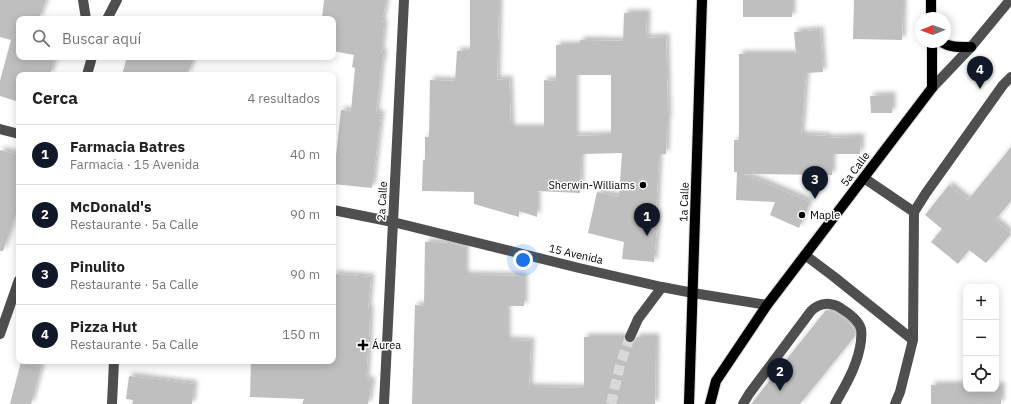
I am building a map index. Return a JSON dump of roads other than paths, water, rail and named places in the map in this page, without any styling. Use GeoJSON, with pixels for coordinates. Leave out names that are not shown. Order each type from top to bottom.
{"type":"FeatureCollection","features":[{"type":"Feature","properties":{"kind":"main road","name":"1a Calle"},"geometry":{"type":"LineString","coordinates":[[689,404],[702,0]]}},
{"type":"Feature","properties":{"kind":"main road"},"geometry":{"type":"LineString","coordinates":[[931,0],[931,12]]}},
{"type":"Feature","properties":{"kind":"main road"},"geometry":{"type":"LineString","coordinates":[[951,46],[971,47]]}},
{"type":"Feature","properties":{"kind":"main road"},"geometry":{"type":"LineString","coordinates":[[932,48],[932,88]]}},
{"type":"Feature","properties":{"kind":"main road","name":"5a Calle"},"geometry":{"type":"LineString","coordinates":[[710,404],[716,381],[767,305],[932,88]]}},
{"type":"Feature","properties":{"kind":"street"},"geometry":{"type":"LineString","coordinates":[[84,0],[86,16]]}},
{"type":"Feature","properties":{"kind":"street"},"geometry":{"type":"LineString","coordinates":[[109,16],[117,0]]}},
{"type":"Feature","properties":{"kind":"street","name":"2a Calle"},"geometry":{"type":"LineString","coordinates":[[384,404],[404,0]]}},
{"type":"Feature","properties":{"kind":"street","name":"5a Calle"},"geometry":{"type":"LineString","coordinates":[[932,88],[971,47],[1010,0]]}},
{"type":"Feature","properties":{"kind":"street"},"geometry":{"type":"LineString","coordinates":[[88,72],[91,60]]}},
{"type":"Feature","properties":{"kind":"street"},"geometry":{"type":"LineString","coordinates":[[894,404],[900,392],[914,340],[914,212],[1002,85],[1011,77]]}},
{"type":"Feature","properties":{"kind":"street"},"geometry":{"type":"LineString","coordinates":[[0,129],[16,133]]}},
{"type":"Feature","properties":{"kind":"street"},"geometry":{"type":"LineString","coordinates":[[864,178],[914,212]]}},
{"type":"Feature","properties":{"kind":"street","name":"15 Avenida"},"geometry":{"type":"LineString","coordinates":[[336,211],[393,222],[662,287],[767,305]]}},
{"type":"Feature","properties":{"kind":"street"},"geometry":{"type":"LineString","coordinates":[[805,256],[833,276],[914,340]]}},
{"type":"Feature","properties":{"kind":"street"},"geometry":{"type":"LineString","coordinates":[[630,337],[638,319],[662,287]]}},
{"type":"Feature","properties":{"kind":"street"},"geometry":{"type":"LineString","coordinates":[[0,334],[16,289]]}},
{"type":"Feature","properties":{"kind":"street"},"geometry":{"type":"LineString","coordinates":[[743,404],[811,311],[818,306],[828,304],[838,306],[846,311],[861,328],[858,358],[835,404]]}},
{"type":"Feature","properties":{"kind":"street"},"geometry":{"type":"LineString","coordinates":[[112,404],[114,364]]}},
{"type":"Feature","properties":{"kind":"tunnel"},"geometry":{"type":"LineString","coordinates":[[611,404],[620,365],[630,337]]}},
{"type":"Feature","properties":{"kind":"place","name":"Pizza Hut"},"geometry":{"type":"Point","coordinates":[980,89]}},
{"type":"Feature","properties":{"kind":"place","name":"Sherwin-Williams"},"geometry":{"type":"Point","coordinates":[643,185]}},
{"type":"Feature","properties":{"kind":"place","name":"Pinulito"},"geometry":{"type":"Point","coordinates":[815,199]}},
{"type":"Feature","properties":{"kind":"place","name":"Maple"},"geometry":{"type":"Point","coordinates":[802,215]}},
{"type":"Feature","properties":{"kind":"place","name":"Farmacia Batres"},"geometry":{"type":"Point","coordinates":[647,236]}},
{"type":"Feature","properties":{"kind":"place","name":"Áurea"},"geometry":{"type":"Point","coordinates":[363,345]}},
{"type":"Feature","properties":{"kind":"place","name":"McDonald's"},"geometry":{"type":"Point","coordinates":[780,391]}}]}
